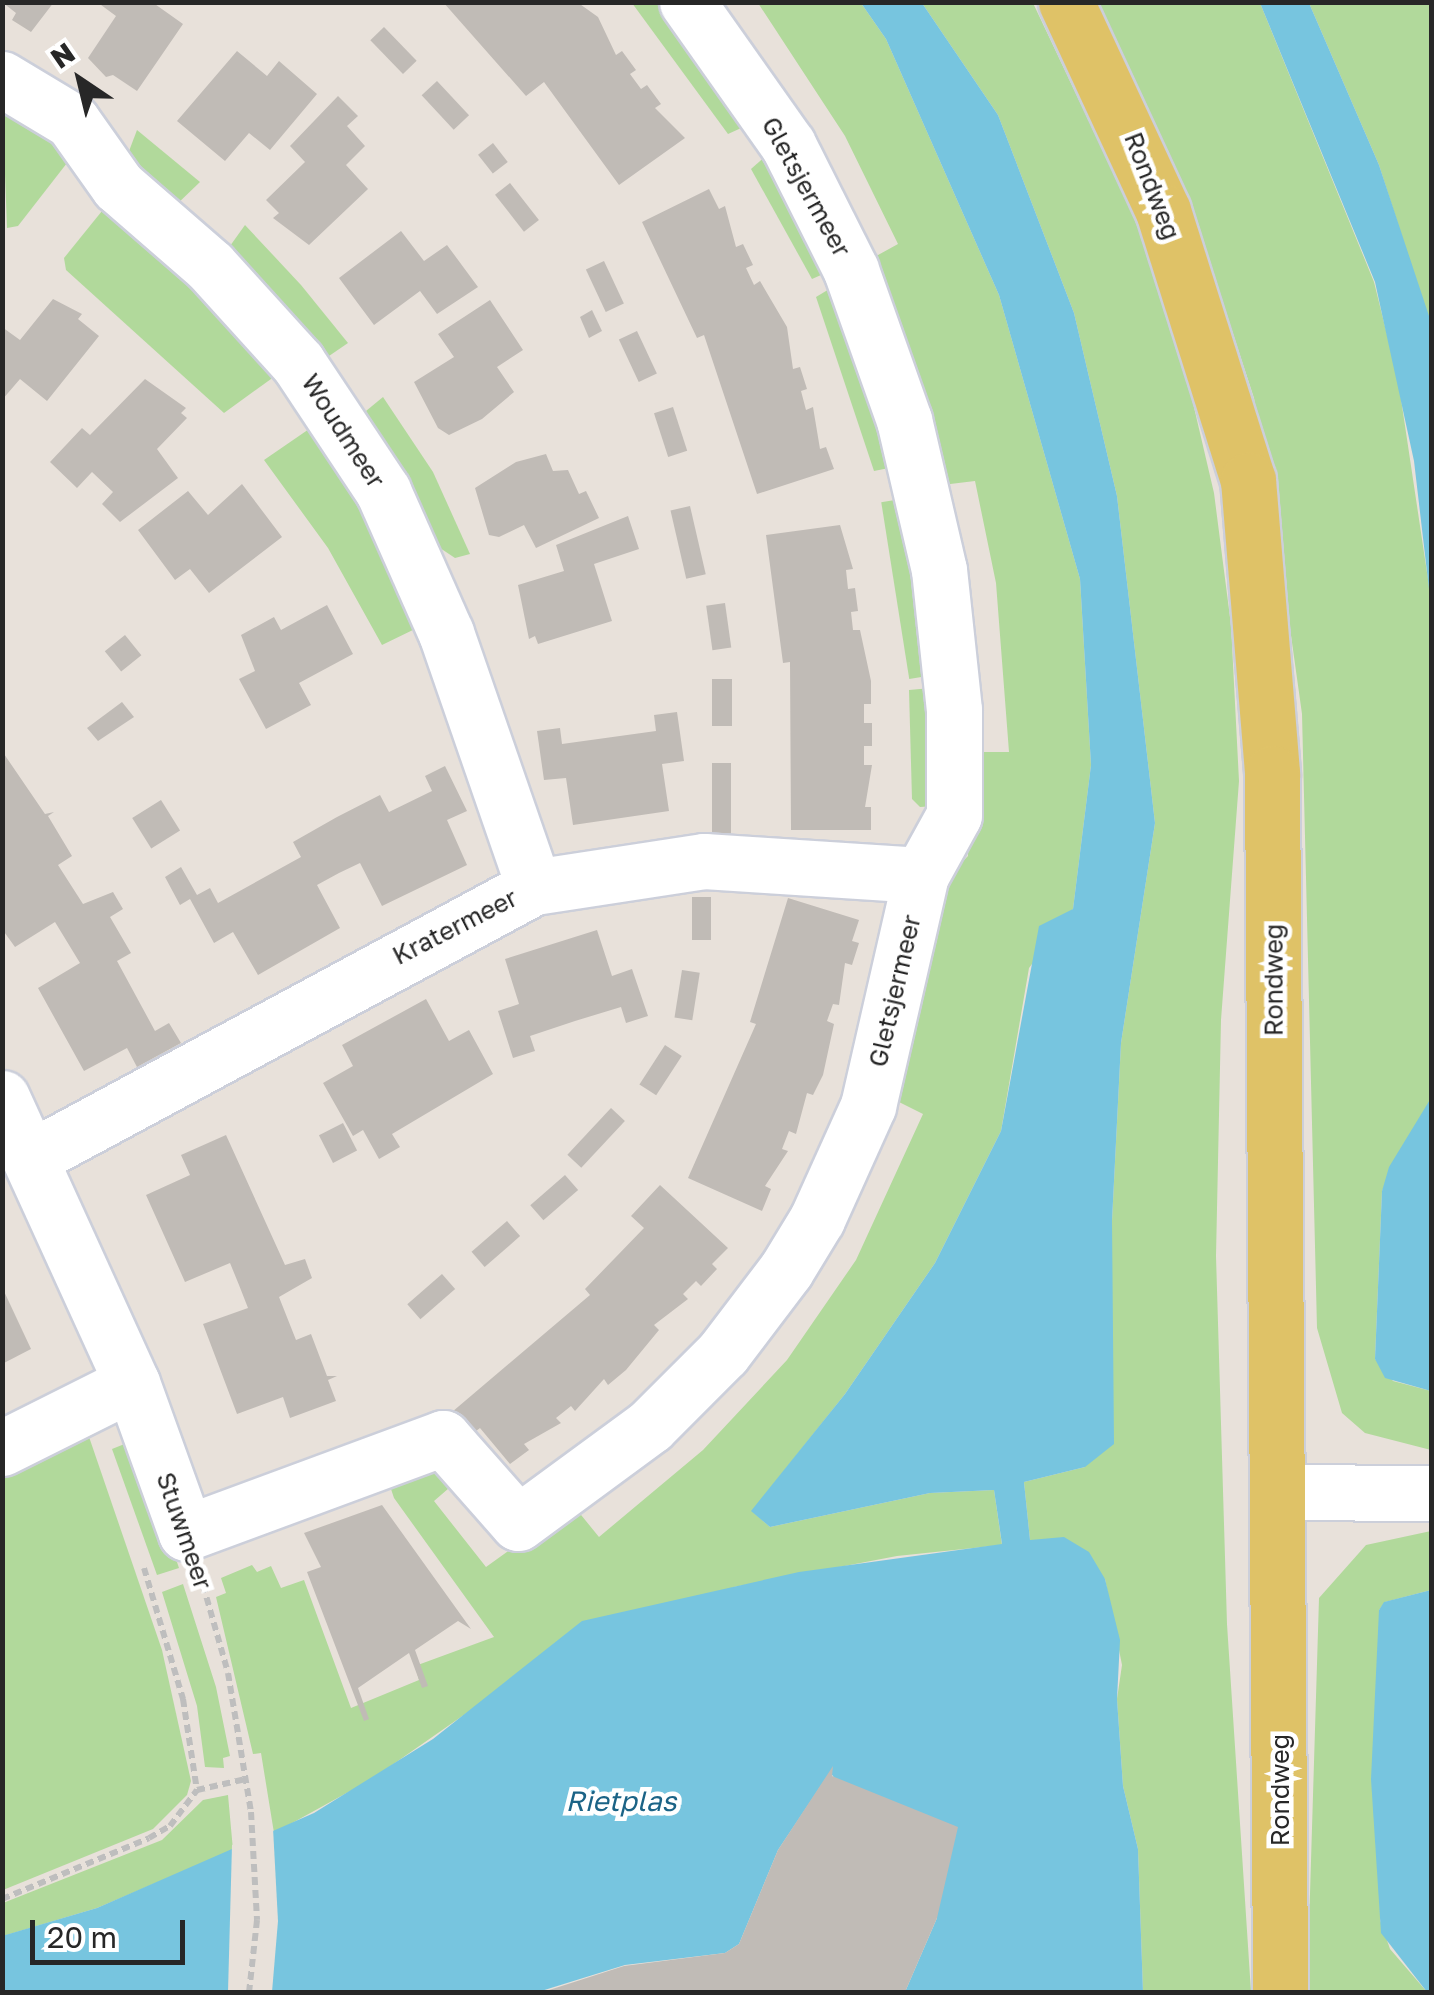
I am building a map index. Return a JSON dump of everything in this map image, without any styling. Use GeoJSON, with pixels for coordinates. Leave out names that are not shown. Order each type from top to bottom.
{"type":"FeatureCollection","features":[{"type":"Feature","properties":{"kind":"main road","name":"Rondweg"},"geometry":{"type":"LineString","coordinates":[[1066,2],[1163,211],[1248,480],[1272,773],[1281,1492],[1280,1992]]}},
{"type":"Feature","properties":{"kind":"street","name":"Gletsjermeer"},"geometry":{"type":"LineString","coordinates":[[186,1532],[443,1438],[518,1523],[650,1426],[723,1353],[786,1270],[843,1168],[868,1106],[921,875],[954,815],[954,710],[939,570],[904,420],[851,270],[788,144],[687,2]]}},
{"type":"Feature","properties":{"kind":"street","name":"Woudmeer"},"geometry":{"type":"LineString","coordinates":[[2,79],[72,121],[118,186],[210,266],[298,364],[383,491],[446,633],[534,886]]}},
{"type":"Feature","properties":{"kind":"street","name":"Kratermeer"},"geometry":{"type":"LineString","coordinates":[[34,1156],[534,886],[704,861],[921,875]]}},
{"type":"Feature","properties":{"kind":"street","name":"Stuwmeer"},"geometry":{"type":"LineString","coordinates":[[2,1098],[34,1156],[132,1383],[186,1532]]}},
{"type":"Feature","properties":{"kind":"street"},"geometry":{"type":"LineString","coordinates":[[2,1448],[132,1383]]}},
{"type":"Feature","properties":{"kind":"street"},"geometry":{"type":"LineString","coordinates":[[1281,1492],[1432,1493]]}},
{"type":"Feature","properties":{"kind":"path","name":"Stuwmeer"},"geometry":{"type":"LineString","coordinates":[[186,1532],[228,1673],[251,1812],[257,1920],[249,1992]]}},
{"type":"Feature","properties":{"kind":"path"},"geometry":{"type":"LineString","coordinates":[[2,1898],[149,1838],[170,1826],[197,1790],[246,1779]]}},
{"type":"Feature","properties":{"kind":"green space"},"geometry":{"type":"Polygon","coordinates":[[[632,3],[664,3],[750,124],[728,134],[632,3]]]}},
{"type":"Feature","properties":{"kind":"green space"},"geometry":{"type":"Polygon","coordinates":[[[758,3],[861,3],[886,39],[999,295],[1080,579],[1091,765],[1073,909],[1029,968],[1001,1131],[935,1263],[845,1394],[752,1511],[770,1527],[930,1493],[994,1490],[1002,1545],[897,1556],[734,1587],[501,1689],[372,1779],[274,1833],[261,1753],[253,1754],[216,1597],[226,1593],[221,1578],[252,1565],[257,1572],[271,1566],[281,1588],[304,1580],[351,1708],[419,1680],[415,1666],[494,1637],[394,1498],[386,1474],[432,1465],[456,1482],[434,1501],[486,1567],[567,1509],[577,1510],[599,1537],[703,1450],[787,1360],[856,1260],[923,1114],[885,1095],[937,888],[968,856],[970,760],[977,752],[1009,752],[996,583],[975,481],[942,485],[869,260],[898,244],[845,136],[758,3]]]}},
{"type":"Feature","properties":{"kind":"green space"},"geometry":{"type":"Polygon","coordinates":[[[922,3],[1033,3],[1141,231],[1186,373],[1214,493],[1231,625],[1239,781],[1221,1020],[1216,1256],[1227,1624],[1251,1992],[1143,1992],[1138,1849],[1123,1786],[1117,1699],[1122,1665],[1105,1579],[1030,1540],[1024,1482],[1085,1467],[1112,1221],[1121,1043],[1155,823],[1117,496],[1074,313],[998,115],[922,3]]]}},
{"type":"Feature","properties":{"kind":"green space"},"geometry":{"type":"Polygon","coordinates":[[[1096,3],[1260,3],[1374,282],[1398,379],[1432,606],[1432,1098],[1382,1191],[1375,1359],[1393,1381],[1431,1391],[1431,1450],[1365,1433],[1342,1413],[1317,1328],[1302,714],[1275,521],[1254,398],[1189,199],[1096,3]]]}},
{"type":"Feature","properties":{"kind":"green space"},"geometry":{"type":"Polygon","coordinates":[[[1309,3],[1431,3],[1431,327],[1379,165],[1309,3]]]}},
{"type":"Feature","properties":{"kind":"green space"},"geometry":{"type":"Polygon","coordinates":[[[2,95],[74,154],[18,226],[7,228],[2,95]]]}},
{"type":"Feature","properties":{"kind":"green space"},"geometry":{"type":"Polygon","coordinates":[[[137,130],[200,182],[173,208],[126,159],[137,130]]]}},
{"type":"Feature","properties":{"kind":"green space"},"geometry":{"type":"Polygon","coordinates":[[[768,154],[830,271],[812,279],[751,169],[768,154]]]}},
{"type":"Feature","properties":{"kind":"green space"},"geometry":{"type":"Polygon","coordinates":[[[106,206],[122,206],[274,374],[271,379],[224,413],[66,270],[64,258],[106,206]]]}},
{"type":"Feature","properties":{"kind":"green space"},"geometry":{"type":"Polygon","coordinates":[[[245,225],[348,343],[329,356],[321,353],[230,246],[245,225]]]}},
{"type":"Feature","properties":{"kind":"green space"},"geometry":{"type":"Polygon","coordinates":[[[836,285],[894,467],[874,471],[816,297],[836,285]]]}},
{"type":"Feature","properties":{"kind":"green space"},"geometry":{"type":"Polygon","coordinates":[[[383,397],[433,472],[470,554],[455,558],[440,548],[368,417],[366,411],[383,397]]]}},
{"type":"Feature","properties":{"kind":"green space"},"geometry":{"type":"Polygon","coordinates":[[[312,427],[327,432],[419,627],[382,645],[328,548],[264,460],[312,427]]]}},
{"type":"Feature","properties":{"kind":"green space"},"geometry":{"type":"Polygon","coordinates":[[[901,499],[929,676],[909,679],[881,502],[901,499]]]}},
{"type":"Feature","properties":{"kind":"green space"},"geometry":{"type":"Polygon","coordinates":[[[931,688],[935,806],[920,807],[912,799],[909,690],[931,688]]]}},
{"type":"Feature","properties":{"kind":"green space"},"geometry":{"type":"Polygon","coordinates":[[[87,1431],[162,1650],[191,1781],[187,1795],[153,1829],[3,1890],[3,1471],[87,1431]]]}},
{"type":"Feature","properties":{"kind":"green space"},"geometry":{"type":"Polygon","coordinates":[[[127,1443],[140,1451],[179,1568],[157,1575],[112,1449],[127,1443]]]}},
{"type":"Feature","properties":{"kind":"green space"},"geometry":{"type":"Polygon","coordinates":[[[1431,1531],[1431,1590],[1385,1602],[1379,1610],[1380,1920],[1390,1949],[1427,1992],[1307,1992],[1319,1598],[1366,1545],[1431,1531]]]}},
{"type":"Feature","properties":{"kind":"green space"},"geometry":{"type":"Polygon","coordinates":[[[183,1584],[216,1687],[230,1756],[223,1758],[224,1768],[205,1767],[197,1706],[162,1592],[183,1584]]]}},
{"type":"Feature","properties":{"kind":"green space"},"geometry":{"type":"Polygon","coordinates":[[[228,1795],[233,1850],[97,1908],[3,1936],[3,1903],[162,1840],[203,1800],[228,1795]]]}},
{"type":"Feature","properties":{"kind":"water","name":"Rietplas"},"geometry":{"type":"Polygon","coordinates":[[[861,3],[922,3],[998,115],[1074,313],[1117,496],[1155,823],[1121,1043],[1112,1221],[1114,1444],[1085,1467],[1024,1482],[1030,1540],[1064,1537],[1089,1552],[1105,1579],[1120,1640],[1117,1699],[1123,1786],[1138,1849],[1143,1992],[905,1992],[937,1918],[830,1772],[778,1850],[739,1944],[725,1953],[625,1965],[538,1992],[3,1992],[2,1936],[97,1908],[314,1813],[433,1739],[582,1621],[799,1572],[1002,1544],[994,1490],[930,1493],[770,1527],[751,1511],[845,1394],[935,1263],[1001,1131],[1039,926],[1073,909],[1091,765],[1080,579],[999,295],[886,39],[861,3]]]}},
{"type":"Feature","properties":{"kind":"water"},"geometry":{"type":"Polygon","coordinates":[[[1260,3],[1309,3],[1379,165],[1430,319],[1431,606],[1414,461],[1375,282],[1260,3]]]}},
{"type":"Feature","properties":{"kind":"water"},"geometry":{"type":"Polygon","coordinates":[[[1431,1098],[1431,1391],[1385,1378],[1375,1359],[1382,1191],[1389,1167],[1431,1098]]]}},
{"type":"Feature","properties":{"kind":"water"},"geometry":{"type":"Polygon","coordinates":[[[1431,1590],[1432,1992],[1427,1992],[1381,1933],[1371,1779],[1379,1610],[1384,1602],[1431,1590]]]}},
{"type":"Feature","properties":{"kind":"pier"},"geometry":{"type":"Polygon","coordinates":[[[273,1828],[278,1921],[272,1992],[228,1992],[232,1845],[273,1828]]]}},
{"type":"Feature","properties":{"kind":"building"},"geometry":{"type":"Polygon","coordinates":[[[2,2],[54,2],[31,32],[12,20],[16,13],[2,2]]]}},
{"type":"Feature","properties":{"kind":"building"},"geometry":{"type":"Polygon","coordinates":[[[97,2],[152,2],[183,24],[137,91],[113,75],[106,77],[88,58],[116,16],[97,2]]]}},
{"type":"Feature","properties":{"kind":"building"},"geometry":{"type":"Polygon","coordinates":[[[443,2],[577,2],[598,17],[616,55],[622,51],[636,70],[630,74],[641,89],[647,85],[661,104],[655,108],[685,138],[619,185],[544,82],[526,96],[443,2]]]}},
{"type":"Feature","properties":{"kind":"building"},"geometry":{"type":"Polygon","coordinates":[[[384,27],[417,61],[403,74],[370,40],[384,27]]]}},
{"type":"Feature","properties":{"kind":"building"},"geometry":{"type":"Polygon","coordinates":[[[237,51],[267,76],[279,61],[317,94],[270,150],[249,133],[225,161],[177,121],[237,51]]]}},
{"type":"Feature","properties":{"kind":"building"},"geometry":{"type":"Polygon","coordinates":[[[437,81],[469,115],[454,130],[422,95],[437,81]]]}},
{"type":"Feature","properties":{"kind":"building"},"geometry":{"type":"Polygon","coordinates":[[[338,96],[358,116],[347,126],[365,146],[346,165],[368,189],[309,245],[273,218],[279,213],[266,200],[305,162],[290,146],[338,96]]]}},
{"type":"Feature","properties":{"kind":"building"},"geometry":{"type":"Polygon","coordinates":[[[493,143],[508,162],[493,174],[478,155],[493,143]]]}},
{"type":"Feature","properties":{"kind":"building"},"geometry":{"type":"Polygon","coordinates":[[[510,183],[539,220],[524,232],[495,195],[510,183]]]}},
{"type":"Feature","properties":{"kind":"building"},"geometry":{"type":"Polygon","coordinates":[[[709,189],[719,209],[725,206],[736,247],[743,244],[753,265],[746,268],[754,285],[760,281],[787,327],[793,369],[800,367],[807,389],[801,391],[806,410],[813,407],[820,449],[826,447],[834,469],[757,494],[704,335],[697,338],[642,222],[709,189]]]}},
{"type":"Feature","properties":{"kind":"building"},"geometry":{"type":"Polygon","coordinates":[[[401,231],[424,261],[447,245],[478,287],[437,314],[420,291],[374,325],[339,278],[401,231]]]}},
{"type":"Feature","properties":{"kind":"building"},"geometry":{"type":"Polygon","coordinates":[[[604,261],[624,304],[606,312],[586,269],[604,261]]]}},
{"type":"Feature","properties":{"kind":"building"},"geometry":{"type":"Polygon","coordinates":[[[53,299],[82,314],[78,319],[99,336],[47,401],[20,379],[2,400],[2,327],[20,340],[53,299]]]}},
{"type":"Feature","properties":{"kind":"building"},"geometry":{"type":"Polygon","coordinates":[[[490,300],[523,350],[497,367],[514,392],[482,419],[449,435],[438,428],[414,382],[454,357],[438,334],[490,300]]]}},
{"type":"Feature","properties":{"kind":"building"},"geometry":{"type":"Polygon","coordinates":[[[592,310],[602,331],[589,338],[580,317],[592,310]]]}},
{"type":"Feature","properties":{"kind":"building"},"geometry":{"type":"Polygon","coordinates":[[[637,331],[657,374],[639,382],[619,339],[637,331]]]}},
{"type":"Feature","properties":{"kind":"building"},"geometry":{"type":"Polygon","coordinates":[[[145,379],[186,408],[181,413],[187,418],[157,449],[178,478],[120,522],[102,504],[113,492],[92,472],[77,488],[50,462],[82,428],[90,435],[145,379]]]}},
{"type":"Feature","properties":{"kind":"building"},"geometry":{"type":"Polygon","coordinates":[[[673,407],[687,451],[668,457],[654,413],[673,407]]]}},
{"type":"Feature","properties":{"kind":"building"},"geometry":{"type":"Polygon","coordinates":[[[546,454],[553,471],[568,470],[579,494],[586,491],[599,518],[536,548],[524,525],[499,537],[489,535],[475,488],[516,462],[546,454]]]}},
{"type":"Feature","properties":{"kind":"building"},"geometry":{"type":"Polygon","coordinates":[[[242,484],[282,537],[209,593],[190,569],[175,580],[138,530],[188,491],[208,515],[242,484]]]}},
{"type":"Feature","properties":{"kind":"building"},"geometry":{"type":"Polygon","coordinates":[[[690,506],[706,574],[686,579],[671,510],[690,506]]]}},
{"type":"Feature","properties":{"kind":"building"},"geometry":{"type":"Polygon","coordinates":[[[628,516],[639,549],[594,564],[612,621],[538,644],[535,636],[529,639],[518,585],[564,571],[556,545],[628,516]]]}},
{"type":"Feature","properties":{"kind":"building"},"geometry":{"type":"Polygon","coordinates":[[[840,525],[853,569],[846,570],[848,589],[855,588],[858,611],[851,612],[853,630],[860,630],[871,681],[871,704],[864,704],[864,723],[872,723],[872,746],[864,746],[864,765],[872,765],[865,807],[871,807],[871,830],[791,830],[790,662],[783,663],[766,535],[840,525]]]}},
{"type":"Feature","properties":{"kind":"building"},"geometry":{"type":"Polygon","coordinates":[[[725,603],[731,648],[712,650],[706,606],[725,603]]]}},
{"type":"Feature","properties":{"kind":"building"},"geometry":{"type":"Polygon","coordinates":[[[327,605],[353,654],[299,683],[311,705],[266,729],[239,679],[255,671],[241,635],[274,617],[281,630],[327,605]]]}},
{"type":"Feature","properties":{"kind":"building"},"geometry":{"type":"Polygon","coordinates":[[[125,635],[141,655],[121,672],[105,651],[125,635]]]}},
{"type":"Feature","properties":{"kind":"building"},"geometry":{"type":"Polygon","coordinates":[[[712,679],[732,679],[732,726],[712,726],[712,679]]]}},
{"type":"Feature","properties":{"kind":"building"},"geometry":{"type":"Polygon","coordinates":[[[122,702],[134,717],[98,741],[87,728],[122,702]]]}},
{"type":"Feature","properties":{"kind":"building"},"geometry":{"type":"Polygon","coordinates":[[[677,712],[684,761],[662,764],[669,811],[573,825],[566,778],[544,780],[537,731],[560,728],[562,744],[656,731],[654,715],[677,712]]]}},
{"type":"Feature","properties":{"kind":"building"},"geometry":{"type":"Polygon","coordinates":[[[2,751],[45,814],[54,812],[48,816],[72,856],[58,865],[83,904],[113,892],[123,909],[110,917],[131,953],[117,961],[155,1031],[169,1023],[181,1043],[137,1067],[127,1048],[84,1071],[38,988],[80,963],[55,922],[15,947],[2,929],[2,751]]]}},
{"type":"Feature","properties":{"kind":"building"},"geometry":{"type":"Polygon","coordinates":[[[712,763],[731,763],[731,839],[712,839],[712,763]]]}},
{"type":"Feature","properties":{"kind":"building"},"geometry":{"type":"Polygon","coordinates":[[[445,766],[467,811],[447,820],[467,865],[382,906],[360,863],[339,873],[317,885],[340,928],[258,975],[233,932],[214,943],[190,899],[180,905],[165,877],[181,867],[197,895],[210,888],[218,903],[301,857],[293,842],[337,817],[380,795],[389,812],[432,791],[425,776],[445,766]]]}},
{"type":"Feature","properties":{"kind":"building"},"geometry":{"type":"Polygon","coordinates":[[[161,800],[180,831],[151,849],[132,818],[161,800]]]}},
{"type":"Feature","properties":{"kind":"building"},"geometry":{"type":"Polygon","coordinates":[[[692,897],[711,897],[711,940],[692,940],[692,897]]]}},
{"type":"Feature","properties":{"kind":"building"},"geometry":{"type":"Polygon","coordinates":[[[788,898],[859,920],[852,941],[859,943],[852,965],[845,963],[839,1005],[833,1004],[827,1021],[834,1024],[823,1075],[813,1095],[807,1093],[796,1134],[789,1131],[782,1149],[788,1151],[765,1186],[771,1189],[762,1211],[688,1178],[756,1024],[750,1022],[788,898]]]}},
{"type":"Feature","properties":{"kind":"building"},"geometry":{"type":"Polygon","coordinates":[[[597,930],[612,976],[632,969],[648,1016],[626,1023],[621,1007],[575,1021],[530,1036],[535,1051],[513,1058],[498,1011],[519,1004],[505,959],[597,930]]]}},
{"type":"Feature","properties":{"kind":"building"},"geometry":{"type":"Polygon","coordinates":[[[682,970],[700,973],[692,1020],[674,1017],[682,970]]]}},
{"type":"Feature","properties":{"kind":"building"},"geometry":{"type":"Polygon","coordinates":[[[426,999],[449,1041],[469,1030],[493,1074],[392,1134],[400,1147],[379,1159],[363,1130],[353,1136],[323,1083],[353,1066],[342,1045],[426,999]]]}},
{"type":"Feature","properties":{"kind":"building"},"geometry":{"type":"Polygon","coordinates":[[[665,1045],[682,1056],[656,1095],[639,1084],[665,1045]]]}},
{"type":"Feature","properties":{"kind":"building"},"geometry":{"type":"Polygon","coordinates":[[[611,1108],[625,1121],[581,1168],[567,1155],[611,1108]]]}},
{"type":"Feature","properties":{"kind":"building"},"geometry":{"type":"Polygon","coordinates":[[[343,1123],[357,1151],[333,1163],[319,1135],[343,1123]]]}},
{"type":"Feature","properties":{"kind":"building"},"geometry":{"type":"Polygon","coordinates":[[[226,1135],[285,1265],[305,1259],[312,1278],[279,1297],[296,1340],[311,1334],[327,1376],[337,1376],[328,1380],[336,1401],[290,1418],[283,1397],[237,1414],[203,1324],[248,1308],[230,1263],[185,1282],[146,1195],[190,1175],[181,1155],[226,1135]]]}},
{"type":"Feature","properties":{"kind":"building"},"geometry":{"type":"Polygon","coordinates":[[[565,1175],[578,1190],[543,1220],[530,1205],[565,1175]]]}},
{"type":"Feature","properties":{"kind":"building"},"geometry":{"type":"Polygon","coordinates":[[[660,1185],[728,1248],[712,1264],[717,1269],[701,1286],[696,1281],[683,1294],[688,1299],[654,1325],[659,1330],[626,1370],[608,1385],[604,1379],[575,1411],[571,1406],[556,1418],[561,1423],[524,1444],[529,1450],[510,1464],[480,1428],[471,1435],[452,1412],[590,1295],[585,1289],[644,1228],[631,1216],[660,1185]]]}},
{"type":"Feature","properties":{"kind":"building"},"geometry":{"type":"Polygon","coordinates":[[[507,1221],[520,1236],[485,1267],[472,1252],[507,1221]]]}},
{"type":"Feature","properties":{"kind":"building"},"geometry":{"type":"Polygon","coordinates":[[[442,1274],[455,1289],[420,1319],[407,1304],[442,1274]]]}},
{"type":"Feature","properties":{"kind":"building"},"geometry":{"type":"Polygon","coordinates":[[[2,1287],[31,1349],[2,1364],[2,1287]]]}},
{"type":"Feature","properties":{"kind":"building"},"geometry":{"type":"Polygon","coordinates":[[[382,1505],[471,1629],[458,1621],[415,1650],[428,1686],[422,1688],[409,1653],[358,1688],[369,1719],[364,1721],[307,1572],[321,1567],[304,1533],[382,1505]]]}},
{"type":"Feature","properties":{"kind":"building"},"geometry":{"type":"Polygon","coordinates":[[[833,1766],[832,1776],[958,1827],[937,1918],[905,1992],[543,1992],[624,1966],[725,1953],[739,1944],[778,1850],[833,1766]]]}}]}
